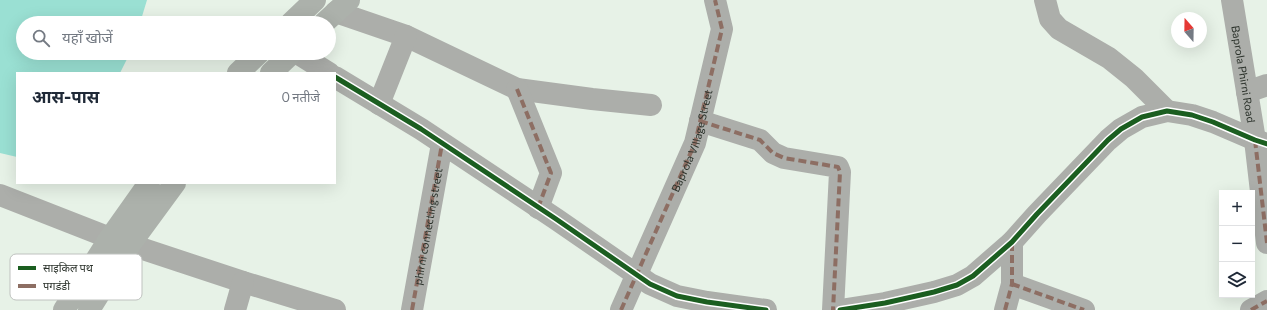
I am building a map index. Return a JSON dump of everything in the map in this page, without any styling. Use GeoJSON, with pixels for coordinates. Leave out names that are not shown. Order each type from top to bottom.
{"type":"FeatureCollection","features":[{"type":"Feature","properties":{"kind":"main road"},"geometry":{"type":"LineString","coordinates":[[298,16],[315,0]]}},
{"type":"Feature","properties":{"kind":"main road"},"geometry":{"type":"LineString","coordinates":[[239,72],[252,60]]}},
{"type":"Feature","properties":{"kind":"main road"},"geometry":{"type":"LineString","coordinates":[[272,72],[285,60]]}},
{"type":"Feature","properties":{"kind":"main road"},"geometry":{"type":"LineString","coordinates":[[100,254],[148,184]]}},
{"type":"Feature","properties":{"kind":"main road"},"geometry":{"type":"LineString","coordinates":[[125,254],[174,184]]}},
{"type":"Feature","properties":{"kind":"main road"},"geometry":{"type":"LineString","coordinates":[[64,310],[70,300]]}},
{"type":"Feature","properties":{"kind":"main road"},"geometry":{"type":"LineString","coordinates":[[89,310],[95,300]]}},
{"type":"Feature","properties":{"kind":"street","name":"Baprola Village Street"},"geometry":{"type":"LineString","coordinates":[[621,310],[635,275],[695,143],[722,29],[715,0]]}},
{"type":"Feature","properties":{"kind":"street"},"geometry":{"type":"LineString","coordinates":[[1045,0],[1050,19],[1059,29],[1118,65],[1167,111]]}},
{"type":"Feature","properties":{"kind":"street","name":"Baprola Phirni Road"},"geometry":{"type":"LineString","coordinates":[[1232,0],[1257,89],[1267,243]]}},
{"type":"Feature","properties":{"kind":"street"},"geometry":{"type":"LineString","coordinates":[[336,12],[406,36],[517,89],[651,105]]}},
{"type":"Feature","properties":{"kind":"street"},"geometry":{"type":"LineString","coordinates":[[379,104],[406,36]]}},
{"type":"Feature","properties":{"kind":"street"},"geometry":{"type":"LineString","coordinates":[[308,60],[327,72]]}},
{"type":"Feature","properties":{"kind":"street"},"geometry":{"type":"LineString","coordinates":[[336,78],[442,144],[650,284],[676,296],[706,302],[766,310]]}},
{"type":"Feature","properties":{"kind":"street"},"geometry":{"type":"LineString","coordinates":[[517,89],[550,173],[538,208]]}},
{"type":"Feature","properties":{"kind":"street"},"geometry":{"type":"LineString","coordinates":[[840,310],[934,292],[957,285],[973,276],[1012,242],[1108,140],[1121,129],[1142,117],[1167,111],[1192,116],[1213,122],[1261,142]]}},
{"type":"Feature","properties":{"kind":"street"},"geometry":{"type":"LineString","coordinates":[[700,121],[760,140],[773,153],[784,158],[838,167],[840,172],[834,310]]}},
{"type":"Feature","properties":{"kind":"street","name":"phirni connecting street"},"geometry":{"type":"LineString","coordinates":[[412,310],[442,144]]}},
{"type":"Feature","properties":{"kind":"street"},"geometry":{"type":"LineString","coordinates":[[0,196],[110,238]]}},
{"type":"Feature","properties":{"kind":"street"},"geometry":{"type":"LineString","coordinates":[[1005,310],[1012,284],[1012,242]]}},
{"type":"Feature","properties":{"kind":"street"},"geometry":{"type":"LineString","coordinates":[[131,245],[243,282],[335,310]]}},
{"type":"Feature","properties":{"kind":"street"},"geometry":{"type":"LineString","coordinates":[[236,310],[243,282]]}},
{"type":"Feature","properties":{"kind":"street"},"geometry":{"type":"LineString","coordinates":[[1012,284],[1084,310]]}},
{"type":"Feature","properties":{"kind":"street"},"geometry":{"type":"LineString","coordinates":[[1251,310],[1267,301]]}},
{"type":"Feature","properties":{"kind":"water"},"geometry":{"type":"Polygon","coordinates":[[[0,0],[147,0],[142,16],[16,16],[16,60],[126,60],[120,72],[16,72],[16,157],[0,153],[0,0]]]}},
{"type":"Feature","properties":{"kind":"marked path"},"geometry":{"type":"LineString","coordinates":[[621,310],[695,143],[722,29],[715,0]]}},
{"type":"Feature","properties":{"kind":"marked path"},"geometry":{"type":"LineString","coordinates":[[517,89],[551,173],[538,208]]}},
{"type":"Feature","properties":{"kind":"marked path"},"geometry":{"type":"LineString","coordinates":[[700,121],[760,140],[773,153],[784,158],[838,167],[840,172],[833,310]]}},
{"type":"Feature","properties":{"kind":"marked path"},"geometry":{"type":"LineString","coordinates":[[1255,140],[1267,243]]}},
{"type":"Feature","properties":{"kind":"marked path"},"geometry":{"type":"LineString","coordinates":[[412,310],[442,144]]}},
{"type":"Feature","properties":{"kind":"marked path"},"geometry":{"type":"LineString","coordinates":[[1005,310],[1012,284],[1012,242]]}},
{"type":"Feature","properties":{"kind":"marked path"},"geometry":{"type":"LineString","coordinates":[[1012,284],[1084,310]]}},
{"type":"Feature","properties":{"kind":"marked path"},"geometry":{"type":"LineString","coordinates":[[1251,310],[1267,301]]}},
{"type":"Feature","properties":{"kind":"cycle path"},"geometry":{"type":"LineString","coordinates":[[336,78],[421,129],[650,284],[677,296],[707,302],[766,310]]}},
{"type":"Feature","properties":{"kind":"cycle path"},"geometry":{"type":"LineString","coordinates":[[840,310],[885,303],[934,292],[957,285],[973,276],[1012,242],[1108,140],[1121,129],[1142,117],[1167,111],[1192,115],[1267,144]]}}]}
